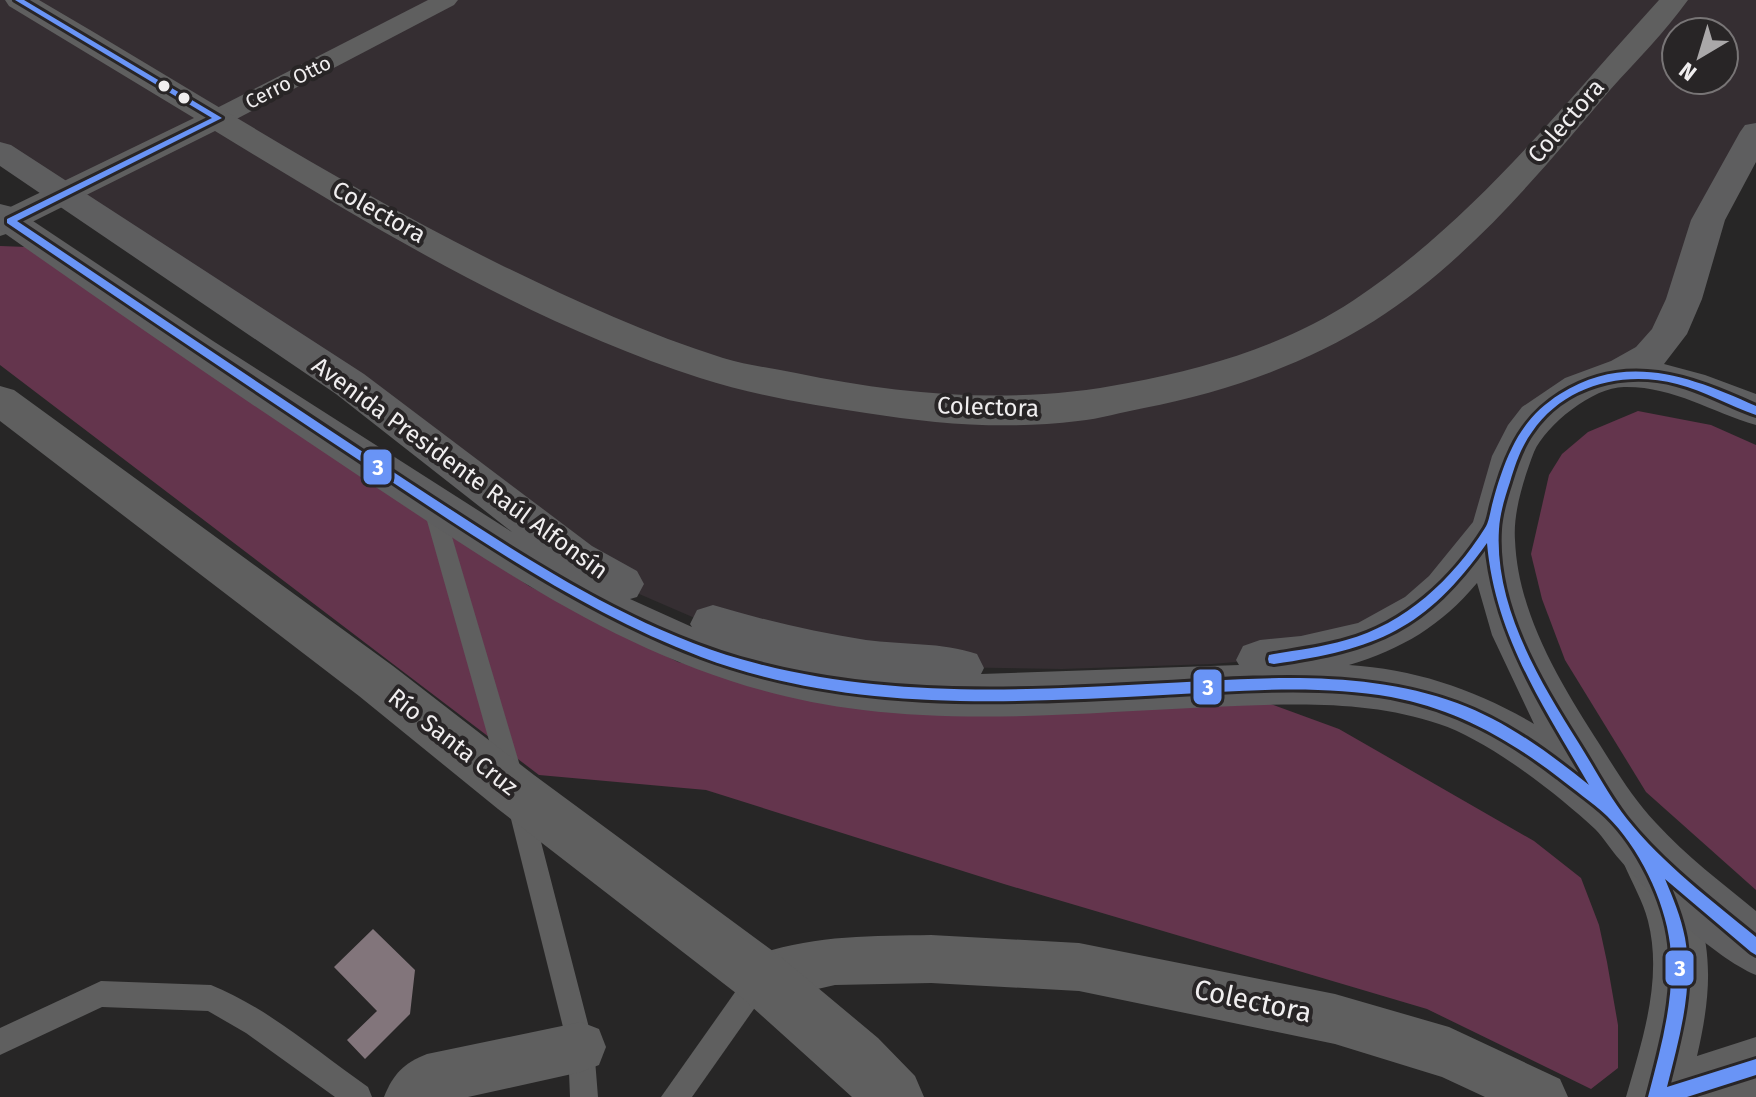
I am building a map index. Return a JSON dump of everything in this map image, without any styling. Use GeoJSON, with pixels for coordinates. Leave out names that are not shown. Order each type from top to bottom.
{"type":"FeatureCollection","features":[{"type":"Feature","properties":{"kind":"highway"},"geometry":{"type":"LineString","coordinates":[[1756,132],[1708,220],[1684,299],[1668,334],[1650,356],[1620,373],[1562,397],[1531,422],[1514,446],[1492,528],[1497,568],[1517,641],[1574,748],[1620,820],[1756,947]]}},
{"type":"Feature","properties":{"kind":"highway","name":"Avenida Presidente Raúl Alfonsín"},"geometry":{"type":"LineString","coordinates":[[0,152],[21,210],[432,503],[611,612],[676,641],[756,670],[845,688],[926,696],[1321,684],[1392,689],[1477,717],[1535,753],[1620,820]]}},
{"type":"Feature","properties":{"kind":"highway","name":"Avenida Presidente Raúl Alfonsín"},"geometry":{"type":"LineString","coordinates":[[21,210],[64,216],[198,296],[246,317],[350,384],[576,558],[630,590],[697,619],[766,640],[856,657],[938,667],[1062,669],[1212,664],[1307,656],[1369,642],[1407,621],[1450,587],[1492,528]]}},
{"type":"Feature","properties":{"kind":"highway"},"geometry":{"type":"LineString","coordinates":[[1620,373],[1706,389],[1756,411]]}},
{"type":"Feature","properties":{"kind":"street","name":"Colectora"},"geometry":{"type":"LineString","coordinates":[[19,0],[351,196],[512,283],[608,329],[713,368],[842,397],[975,409],[1068,408],[1158,392],[1247,368],[1310,341],[1363,311],[1469,226],[1549,144],[1674,0]]}},
{"type":"Feature","properties":{"kind":"street","name":"Cerro Otto"},"geometry":{"type":"LineString","coordinates":[[21,210],[218,118],[446,0]]}},
{"type":"Feature","properties":{"kind":"street","name":"Río Santa Cruz"},"geometry":{"type":"LineString","coordinates":[[0,400],[376,681],[516,792],[761,977],[857,1059],[894,1097]]}},
{"type":"Feature","properties":{"kind":"street"},"geometry":{"type":"LineString","coordinates":[[1620,820],[1665,887],[1680,941],[1684,969],[1658,1097]]}},
{"type":"Feature","properties":{"kind":"street","name":"Colectora"},"geometry":{"type":"LineString","coordinates":[[761,977],[835,961],[931,959],[1079,967],[1335,1019],[1449,1053],[1542,1097]]}},
{"type":"Feature","properties":{"kind":"street"},"geometry":{"type":"LineString","coordinates":[[410,1097],[427,1080],[581,1047]]}},
{"type":"Feature","properties":{"kind":"street"},"geometry":{"type":"LineString","coordinates":[[1658,1097],[1756,1067]]}},
{"type":"Feature","properties":{"kind":"lane"},"geometry":{"type":"LineString","coordinates":[[432,503],[516,792],[581,1047],[584,1097]]}},
{"type":"Feature","properties":{"kind":"lane"},"geometry":{"type":"LineString","coordinates":[[675,1097],[761,977]]}},
{"type":"Feature","properties":{"kind":"lane"},"geometry":{"type":"LineString","coordinates":[[0,1042],[101,994],[211,998],[255,1024],[358,1097]]}},
{"type":"Feature","properties":{"kind":"shaded area"},"geometry":{"type":"Polygon","coordinates":[[[0,0],[1756,0],[1756,132],[1668,334],[1562,397],[1470,562],[1307,656],[1212,664],[1062,669],[938,667],[697,619],[630,590],[0,152],[0,0]]]}},
{"type":"Feature","properties":{"kind":"shaded area"},"geometry":{"type":"Polygon","coordinates":[[[0,246],[27,247],[529,586],[678,662],[878,708],[1246,695],[1339,729],[1534,841],[1581,878],[1599,925],[1607,962],[1618,1025],[1618,1068],[1591,1089],[1427,1009],[1004,884],[706,790],[539,775],[0,365],[0,246]]]}},
{"type":"Feature","properties":{"kind":"shaded area"},"geometry":{"type":"Polygon","coordinates":[[[1638,411],[1711,425],[1756,445],[1756,890],[1646,792],[1565,660],[1542,599],[1531,554],[1549,475],[1562,454],[1588,432],[1638,411]]]}},
{"type":"Feature","properties":{"kind":"building"},"geometry":{"type":"Polygon","coordinates":[[[373,929],[415,970],[410,1014],[365,1059],[347,1040],[377,1011],[334,967],[373,929]]]}},
{"type":"Feature","properties":{"kind":"transit line","name":"3"},"geometry":{"type":"LineString","coordinates":[[19,0],[218,118]]}},
{"type":"Feature","properties":{"kind":"transit line","name":"3"},"geometry":{"type":"LineString","coordinates":[[10,221],[218,118]]}},
{"type":"Feature","properties":{"kind":"transit line","name":"3"},"geometry":{"type":"LineString","coordinates":[[10,221],[523,561],[613,611],[706,653],[808,682],[916,694],[1025,696],[1288,684],[1388,691],[1452,707],[1496,727],[1538,754],[1615,814]]}},
{"type":"Feature","properties":{"kind":"transit line","name":"3"},"geometry":{"type":"LineString","coordinates":[[1756,411],[1704,388],[1653,375],[1628,374],[1603,378],[1577,388],[1543,412],[1522,438],[1505,480],[1493,532],[1496,569],[1511,628],[1537,684],[1606,802],[1653,858],[1756,947]]}},
{"type":"Feature","properties":{"kind":"transit line","name":"3"},"geometry":{"type":"LineString","coordinates":[[1274,659],[1346,646],[1401,623],[1447,585],[1492,528]]}},
{"type":"Feature","properties":{"kind":"transit line","name":"3"},"geometry":{"type":"LineString","coordinates":[[1638,845],[1670,909],[1680,968],[1673,1028],[1656,1097]]}},
{"type":"Feature","properties":{"kind":"transit line","name":"3"},"geometry":{"type":"LineString","coordinates":[[1661,1097],[1756,1067]]}}]}
